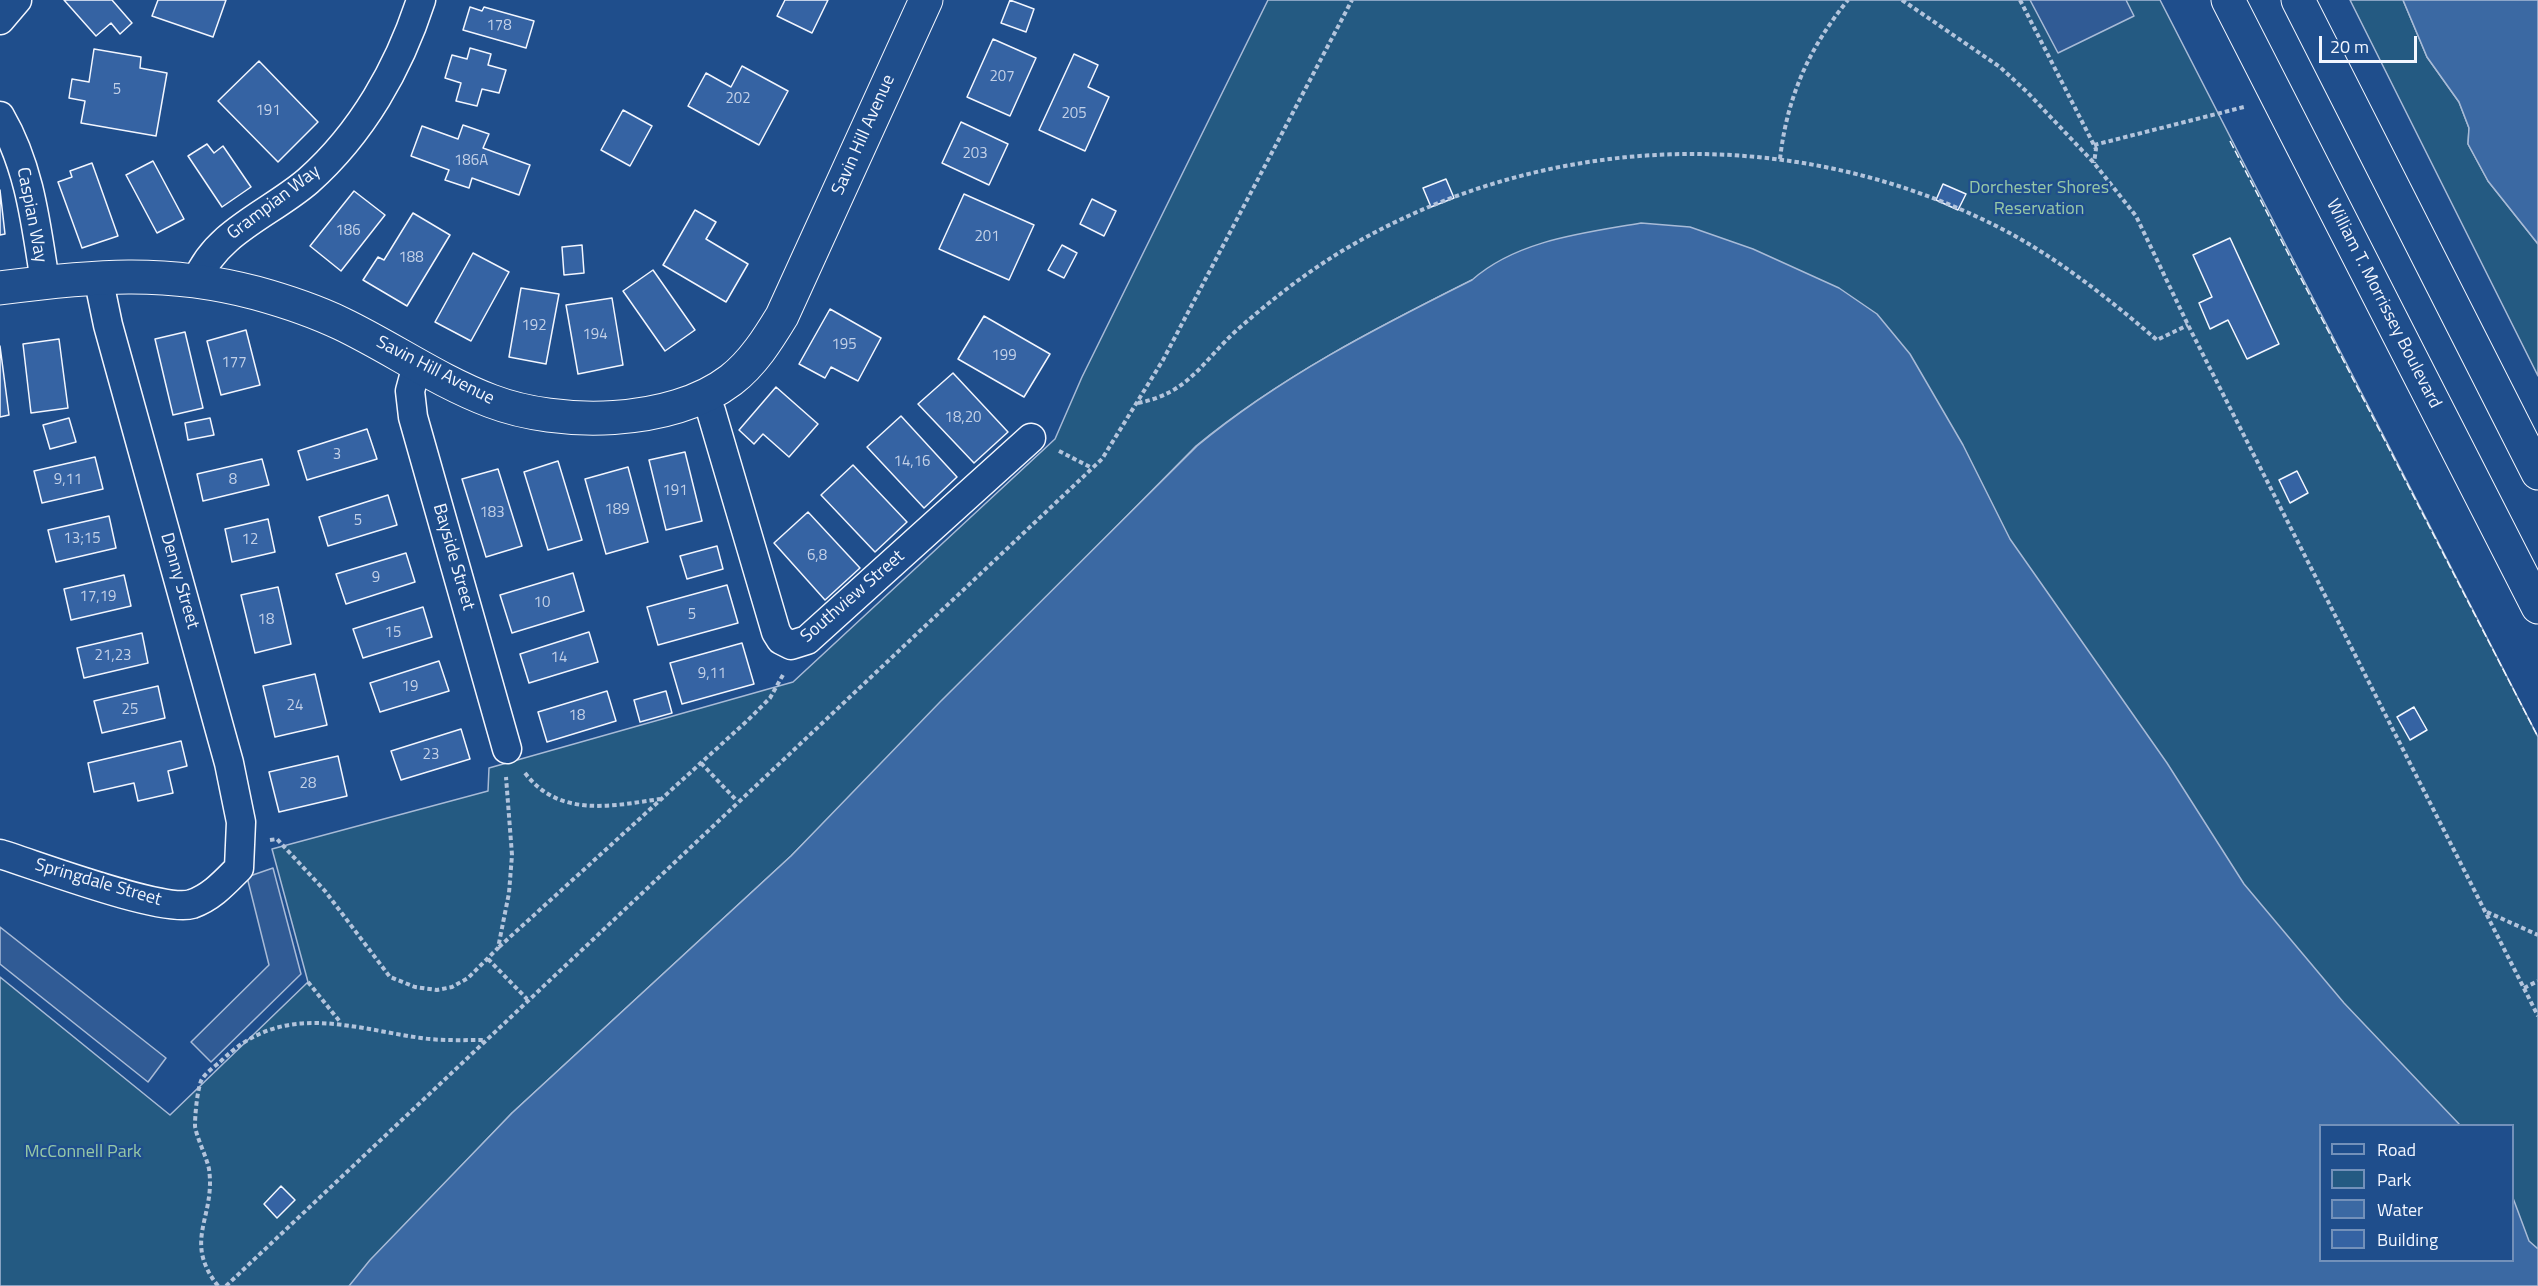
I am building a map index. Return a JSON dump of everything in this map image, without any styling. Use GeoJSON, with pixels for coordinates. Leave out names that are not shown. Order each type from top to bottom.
{"type":"FeatureCollection","features":[{"type":"Feature","properties":{"kind":"street"},"geometry":{"type":"LineString","coordinates":[[0,20],[17,0]]}},
{"type":"Feature","properties":{"kind":"street","name":"Grampian Way"},"geometry":{"type":"LineString","coordinates":[[197,280],[210,256],[227,238],[266,213],[307,181],[345,142],[376,98],[402,52],[421,0]]}},
{"type":"Feature","properties":{"kind":"street","name":"Savin Hill Avenue"},"geometry":{"type":"LineString","coordinates":[[0,288],[98,277],[145,275],[197,280],[257,294],[312,311],[348,327],[417,365],[492,402],[538,414],[612,417],[641,414],[704,396],[732,379],[746,366],[782,316],[926,0]]}},
{"type":"Feature","properties":{"kind":"street","name":"William T. Morrissey Boulevard"},"geometry":{"type":"LineString","coordinates":[[2228,0],[2538,607]]}},
{"type":"Feature","properties":{"kind":"street"},"geometry":{"type":"LineString","coordinates":[[2298,0],[2538,473]]}},
{"type":"Feature","properties":{"kind":"street","name":"Caspian Way"},"geometry":{"type":"LineString","coordinates":[[0,116],[9,132],[27,180],[45,282]]}},
{"type":"Feature","properties":{"kind":"street","name":"Denny Street"},"geometry":{"type":"LineString","coordinates":[[98,277],[108,325],[219,725],[236,796],[242,846],[239,868],[226,881]]}},
{"type":"Feature","properties":{"kind":"street","name":"Bayside Street"},"geometry":{"type":"LineString","coordinates":[[417,365],[410,391],[413,417],[507,749]]}},
{"type":"Feature","properties":{"kind":"street","name":"Southview Street"},"geometry":{"type":"LineString","coordinates":[[704,396],[711,411],[776,632],[781,640],[791,645],[807,640],[1031,438]]}},
{"type":"Feature","properties":{"kind":"street","name":"Springdale Street"},"geometry":{"type":"LineString","coordinates":[[0,854],[151,902],[189,905],[210,896],[226,881]]}},
{"type":"Feature","properties":{"kind":"path"},"geometry":{"type":"LineString","coordinates":[[226,1286],[527,999],[1102,459],[1163,360],[1352,0]]}},
{"type":"Feature","properties":{"kind":"path"},"geometry":{"type":"LineString","coordinates":[[1780,159],[1786,117],[1797,83],[1820,37],[1848,0]]}},
{"type":"Feature","properties":{"kind":"path"},"geometry":{"type":"LineString","coordinates":[[1902,0],[2000,67],[2027,92],[2094,164],[2136,216],[2188,325],[2538,1016]]}},
{"type":"Feature","properties":{"kind":"path"},"geometry":{"type":"LineString","coordinates":[[2020,0],[2094,145],[2094,164]]}},
{"type":"Feature","properties":{"kind":"path"},"geometry":{"type":"LineString","coordinates":[[2094,145],[2244,107]]}},
{"type":"Feature","properties":{"kind":"path"},"geometry":{"type":"LineString","coordinates":[[1137,403],[1160,399],[1188,381],[1236,331],[1289,287],[1346,248],[1407,216],[1471,190],[1537,170],[1604,158],[1673,153],[1742,154],[1810,163],[1877,179],[1942,201],[2004,230],[2063,266],[2157,340],[2188,325]]}},
{"type":"Feature","properties":{"kind":"path"},"geometry":{"type":"LineString","coordinates":[[1031,438],[1092,468]]}},
{"type":"Feature","properties":{"kind":"path"},"geometry":{"type":"LineString","coordinates":[[242,846],[277,839],[344,914],[381,968],[399,983],[437,990],[452,987],[468,978],[770,698],[781,682],[791,645]]}},
{"type":"Feature","properties":{"kind":"path"},"geometry":{"type":"LineString","coordinates":[[507,749],[531,780],[551,796],[576,805],[606,807],[660,799]]}},
{"type":"Feature","properties":{"kind":"path"},"geometry":{"type":"LineString","coordinates":[[498,948],[509,893],[512,855],[505,792],[507,749]]}},
{"type":"Feature","properties":{"kind":"path"},"geometry":{"type":"LineString","coordinates":[[701,763],[737,801]]}},
{"type":"Feature","properties":{"kind":"path"},"geometry":{"type":"LineString","coordinates":[[2485,912],[2538,935]]}},
{"type":"Feature","properties":{"kind":"path"},"geometry":{"type":"LineString","coordinates":[[488,958],[527,999]]}},
{"type":"Feature","properties":{"kind":"path"},"geometry":{"type":"LineString","coordinates":[[2524,988],[2538,981]]}},
{"type":"Feature","properties":{"kind":"path"},"geometry":{"type":"LineString","coordinates":[[308,982],[340,1023]]}},
{"type":"Feature","properties":{"kind":"path"},"geometry":{"type":"LineString","coordinates":[[219,1286],[206,1270],[200,1254],[210,1178],[206,1153],[195,1127],[201,1080],[235,1047],[256,1034],[282,1026],[303,1023],[340,1023],[423,1038],[484,1040]]}},
{"type":"Feature","properties":{"kind":"green space","name":"Dorchester Shores Reservation"},"geometry":{"type":"Polygon","coordinates":[[[1268,0],[2160,0],[2538,737],[2538,1249],[2529,1242],[2514,1258],[2514,1124],[2329,1124],[1472,280],[1400,316],[1295,376],[1228,421],[1196,446],[791,856],[512,1113],[371,1260],[613,1286],[0,1286],[0,977],[170,1115],[308,982],[272,849],[488,791],[489,768],[793,682],[1055,439],[1082,377],[1268,0]]]}},
{"type":"Feature","properties":{"kind":"green space"},"geometry":{"type":"Polygon","coordinates":[[[2350,0],[2403,0],[2427,57],[2459,102],[2469,128],[2468,144],[2488,181],[2538,244],[2538,376],[2350,0]]]}},
{"type":"Feature","properties":{"kind":"shaded area"},"geometry":{"type":"Polygon","coordinates":[[[2030,0],[2126,0],[2134,16],[2058,53],[2030,0]]]}},
{"type":"Feature","properties":{"kind":"shaded area"},"geometry":{"type":"Polygon","coordinates":[[[273,868],[301,974],[211,1062],[191,1042],[269,965],[247,877],[273,868]]]}},
{"type":"Feature","properties":{"kind":"shaded area"},"geometry":{"type":"Polygon","coordinates":[[[0,927],[166,1058],[148,1082],[0,964],[0,927]]]}},
{"type":"Feature","properties":{"kind":"water"},"geometry":{"type":"Polygon","coordinates":[[[2403,0],[2538,0],[2538,244],[2488,181],[2468,144],[2469,128],[2459,102],[2427,57],[2403,0]]]}},
{"type":"Feature","properties":{"kind":"water"},"geometry":{"type":"Polygon","coordinates":[[[1641,223],[1690,227],[1753,249],[1839,288],[1877,314],[1910,354],[1963,445],[2010,539],[2167,763],[2244,884],[2344,1003],[2459,1124],[2319,1124],[2319,1262],[2514,1262],[2514,1201],[2529,1241],[2538,1249],[2538,1286],[349,1286],[370,1260],[512,1113],[791,856],[940,702],[1197,446],[1261,398],[1295,376],[1400,316],[1472,280],[1490,266],[1530,247],[1597,230],[1641,223]]]}},
{"type":"Feature","properties":{"kind":"building"},"geometry":{"type":"Polygon","coordinates":[[[64,0],[112,0],[132,23],[120,34],[111,23],[96,36],[64,0]]]}},
{"type":"Feature","properties":{"kind":"building"},"geometry":{"type":"Polygon","coordinates":[[[158,0],[226,0],[213,37],[152,16],[158,0]]]}},
{"type":"Feature","properties":{"kind":"building"},"geometry":{"type":"Polygon","coordinates":[[[785,0],[828,0],[812,33],[777,16],[785,0]]]}},
{"type":"Feature","properties":{"kind":"building"},"geometry":{"type":"Polygon","coordinates":[[[1010,0],[1034,9],[1026,32],[1001,23],[1010,0]]]}},
{"type":"Feature","properties":{"kind":"building"},"geometry":{"type":"Polygon","coordinates":[[[470,7],[482,11],[484,7],[534,21],[526,48],[463,30],[470,7]]]}},
{"type":"Feature","properties":{"kind":"building"},"geometry":{"type":"Polygon","coordinates":[[[993,39],[1036,58],[1010,116],[967,97],[993,39]]]}},
{"type":"Feature","properties":{"kind":"building"},"geometry":{"type":"Polygon","coordinates":[[[470,48],[491,54],[488,65],[506,70],[499,93],[482,89],[477,106],[456,101],[461,83],[445,78],[452,55],[467,59],[470,48]]]}},
{"type":"Feature","properties":{"kind":"building"},"geometry":{"type":"Polygon","coordinates":[[[94,49],[141,57],[140,68],[167,73],[156,136],[81,123],[85,101],[69,98],[72,79],[89,82],[94,49]]]}},
{"type":"Feature","properties":{"kind":"building"},"geometry":{"type":"Polygon","coordinates":[[[1074,54],[1098,65],[1088,87],[1109,97],[1085,151],[1039,130],[1074,54]]]}},
{"type":"Feature","properties":{"kind":"building"},"geometry":{"type":"Polygon","coordinates":[[[259,61],[318,122],[278,162],[218,101],[259,61]]]}},
{"type":"Feature","properties":{"kind":"building"},"geometry":{"type":"Polygon","coordinates":[[[742,66],[788,91],[759,145],[688,106],[706,73],[731,87],[742,66]]]}},
{"type":"Feature","properties":{"kind":"building"},"geometry":{"type":"Polygon","coordinates":[[[623,110],[652,126],[630,166],[601,150],[623,110]]]}},
{"type":"Feature","properties":{"kind":"building"},"geometry":{"type":"Polygon","coordinates":[[[961,122],[1008,144],[989,185],[942,163],[961,122]]]}},
{"type":"Feature","properties":{"kind":"building"},"geometry":{"type":"Polygon","coordinates":[[[463,125],[489,134],[483,148],[530,165],[519,195],[472,178],[469,188],[445,180],[449,170],[411,156],[422,126],[458,139],[463,125]]]}},
{"type":"Feature","properties":{"kind":"building"},"geometry":{"type":"Polygon","coordinates":[[[207,144],[214,153],[223,146],[251,187],[222,207],[188,156],[207,144]]]}},
{"type":"Feature","properties":{"kind":"building"},"geometry":{"type":"Polygon","coordinates":[[[153,161],[184,219],[157,233],[126,175],[153,161]]]}},
{"type":"Feature","properties":{"kind":"building"},"geometry":{"type":"Polygon","coordinates":[[[92,163],[118,236],[82,248],[58,182],[72,177],[70,171],[92,163]]]}},
{"type":"Feature","properties":{"kind":"building"},"geometry":{"type":"Polygon","coordinates":[[[1446,179],[1454,198],[1431,207],[1423,188],[1446,179]]]}},
{"type":"Feature","properties":{"kind":"building"},"geometry":{"type":"Polygon","coordinates":[[[1943,184],[1966,194],[1958,210],[1936,200],[1943,184]]]}},
{"type":"Feature","properties":{"kind":"building"},"geometry":{"type":"Polygon","coordinates":[[[0,190],[5,234],[0,235],[0,190]]]}},
{"type":"Feature","properties":{"kind":"building"},"geometry":{"type":"Polygon","coordinates":[[[354,191],[385,215],[341,271],[310,246],[354,191]]]}},
{"type":"Feature","properties":{"kind":"building"},"geometry":{"type":"Polygon","coordinates":[[[964,194],[1034,225],[1009,280],[939,249],[964,194]]]}},
{"type":"Feature","properties":{"kind":"building"},"geometry":{"type":"Polygon","coordinates":[[[1092,199],[1116,211],[1104,236],[1080,224],[1092,199]]]}},
{"type":"Feature","properties":{"kind":"building"},"geometry":{"type":"Polygon","coordinates":[[[695,210],[716,222],[706,239],[748,264],[726,302],[663,265],[695,210]]]}},
{"type":"Feature","properties":{"kind":"building"},"geometry":{"type":"Polygon","coordinates":[[[413,213],[450,235],[407,306],[363,280],[378,257],[384,260],[413,213]]]}},
{"type":"Feature","properties":{"kind":"building"},"geometry":{"type":"Polygon","coordinates":[[[2230,238],[2279,344],[2247,359],[2228,320],[2210,329],[2199,303],[2212,297],[2193,255],[2230,238]]]}},
{"type":"Feature","properties":{"kind":"building"},"geometry":{"type":"Polygon","coordinates":[[[582,245],[584,273],[564,275],[562,247],[582,245]]]}},
{"type":"Feature","properties":{"kind":"building"},"geometry":{"type":"Polygon","coordinates":[[[1062,245],[1077,253],[1064,278],[1048,270],[1062,245]]]}},
{"type":"Feature","properties":{"kind":"building"},"geometry":{"type":"Polygon","coordinates":[[[473,253],[509,272],[471,341],[435,322],[473,253]]]}},
{"type":"Feature","properties":{"kind":"building"},"geometry":{"type":"Polygon","coordinates":[[[653,270],[695,330],[665,351],[623,291],[653,270]]]}},
{"type":"Feature","properties":{"kind":"building"},"geometry":{"type":"Polygon","coordinates":[[[521,288],[559,294],[546,364],[509,357],[521,288]]]}},
{"type":"Feature","properties":{"kind":"building"},"geometry":{"type":"Polygon","coordinates":[[[612,298],[623,365],[578,374],[566,305],[612,298]]]}},
{"type":"Feature","properties":{"kind":"building"},"geometry":{"type":"Polygon","coordinates":[[[830,309],[881,338],[858,381],[831,367],[825,378],[799,364],[830,309]]]}},
{"type":"Feature","properties":{"kind":"building"},"geometry":{"type":"Polygon","coordinates":[[[984,316],[1050,354],[1024,397],[958,359],[984,316]]]}},
{"type":"Feature","properties":{"kind":"building"},"geometry":{"type":"Polygon","coordinates":[[[246,330],[260,385],[221,395],[207,341],[246,330]]]}},
{"type":"Feature","properties":{"kind":"building"},"geometry":{"type":"Polygon","coordinates":[[[185,332],[203,408],[173,415],[155,339],[185,332]]]}},
{"type":"Feature","properties":{"kind":"building"},"geometry":{"type":"Polygon","coordinates":[[[59,339],[68,408],[31,413],[23,344],[59,339]]]}},
{"type":"Feature","properties":{"kind":"building"},"geometry":{"type":"Polygon","coordinates":[[[0,346],[9,415],[0,417],[0,346]]]}},
{"type":"Feature","properties":{"kind":"building"},"geometry":{"type":"Polygon","coordinates":[[[953,373],[1008,432],[974,463],[918,404],[953,373]]]}},
{"type":"Feature","properties":{"kind":"building"},"geometry":{"type":"Polygon","coordinates":[[[776,387],[818,424],[789,457],[763,434],[754,444],[739,430],[776,387]]]}},
{"type":"Feature","properties":{"kind":"building"},"geometry":{"type":"Polygon","coordinates":[[[901,416],[957,477],[924,508],[867,447],[901,416]]]}},
{"type":"Feature","properties":{"kind":"building"},"geometry":{"type":"Polygon","coordinates":[[[69,418],[76,442],[50,449],[43,425],[69,418]]]}},
{"type":"Feature","properties":{"kind":"building"},"geometry":{"type":"Polygon","coordinates":[[[210,418],[214,435],[188,440],[185,423],[210,418]]]}},
{"type":"Feature","properties":{"kind":"building"},"geometry":{"type":"Polygon","coordinates":[[[367,429],[377,459],[307,480],[298,451],[367,429]]]}},
{"type":"Feature","properties":{"kind":"building"},"geometry":{"type":"Polygon","coordinates":[[[685,452],[702,521],[666,530],[649,460],[685,452]]]}},
{"type":"Feature","properties":{"kind":"building"},"geometry":{"type":"Polygon","coordinates":[[[95,457],[103,489],[42,503],[34,471],[95,457]]]}},
{"type":"Feature","properties":{"kind":"building"},"geometry":{"type":"Polygon","coordinates":[[[262,459],[269,485],[203,501],[197,474],[262,459]]]}},
{"type":"Feature","properties":{"kind":"building"},"geometry":{"type":"Polygon","coordinates":[[[558,461],[582,540],[548,550],[524,472],[558,461]]]}},
{"type":"Feature","properties":{"kind":"building"},"geometry":{"type":"Polygon","coordinates":[[[853,465],[907,522],[875,552],[821,495],[853,465]]]}},
{"type":"Feature","properties":{"kind":"building"},"geometry":{"type":"Polygon","coordinates":[[[628,467],[648,542],[606,554],[585,479],[628,467]]]}},
{"type":"Feature","properties":{"kind":"building"},"geometry":{"type":"Polygon","coordinates":[[[498,469],[522,546],[486,557],[462,479],[498,469]]]}},
{"type":"Feature","properties":{"kind":"building"},"geometry":{"type":"Polygon","coordinates":[[[2297,471],[2308,493],[2290,503],[2279,480],[2297,471]]]}},
{"type":"Feature","properties":{"kind":"building"},"geometry":{"type":"Polygon","coordinates":[[[388,495],[397,525],[328,546],[319,517],[388,495]]]}},
{"type":"Feature","properties":{"kind":"building"},"geometry":{"type":"Polygon","coordinates":[[[808,512],[860,568],[825,600],[774,543],[808,512]]]}},
{"type":"Feature","properties":{"kind":"building"},"geometry":{"type":"Polygon","coordinates":[[[109,516],[116,548],[56,562],[48,530],[109,516]]]}},
{"type":"Feature","properties":{"kind":"building"},"geometry":{"type":"Polygon","coordinates":[[[268,519],[275,552],[232,562],[225,529],[268,519]]]}},
{"type":"Feature","properties":{"kind":"building"},"geometry":{"type":"Polygon","coordinates":[[[717,546],[723,569],[687,579],[680,556],[717,546]]]}},
{"type":"Feature","properties":{"kind":"building"},"geometry":{"type":"Polygon","coordinates":[[[406,553],[415,582],[346,604],[336,574],[406,553]]]}},
{"type":"Feature","properties":{"kind":"building"},"geometry":{"type":"Polygon","coordinates":[[[573,573],[584,611],[512,633],[500,595],[573,573]]]}},
{"type":"Feature","properties":{"kind":"building"},"geometry":{"type":"Polygon","coordinates":[[[124,575],[131,606],[71,620],[64,589],[124,575]]]}},
{"type":"Feature","properties":{"kind":"building"},"geometry":{"type":"Polygon","coordinates":[[[727,585],[738,623],[658,645],[647,607],[727,585]]]}},
{"type":"Feature","properties":{"kind":"building"},"geometry":{"type":"Polygon","coordinates":[[[278,587],[291,644],[255,653],[241,595],[278,587]]]}},
{"type":"Feature","properties":{"kind":"building"},"geometry":{"type":"Polygon","coordinates":[[[423,607],[432,637],[363,658],[353,629],[423,607]]]}},
{"type":"Feature","properties":{"kind":"building"},"geometry":{"type":"Polygon","coordinates":[[[589,632],[598,662],[529,683],[520,654],[589,632]]]}},
{"type":"Feature","properties":{"kind":"building"},"geometry":{"type":"Polygon","coordinates":[[[142,633],[148,663],[84,678],[77,648],[142,633]]]}},
{"type":"Feature","properties":{"kind":"building"},"geometry":{"type":"Polygon","coordinates":[[[742,643],[754,684],[682,704],[670,663],[742,643]]]}},
{"type":"Feature","properties":{"kind":"building"},"geometry":{"type":"Polygon","coordinates":[[[439,661],[449,691],[380,712],[370,683],[439,661]]]}},
{"type":"Feature","properties":{"kind":"building"},"geometry":{"type":"Polygon","coordinates":[[[315,674],[327,725],[275,737],[263,686],[315,674]]]}},
{"type":"Feature","properties":{"kind":"building"},"geometry":{"type":"Polygon","coordinates":[[[158,686],[165,718],[102,733],[94,701],[158,686]]]}},
{"type":"Feature","properties":{"kind":"building"},"geometry":{"type":"Polygon","coordinates":[[[607,691],[616,721],[547,742],[538,712],[607,691]]]}},
{"type":"Feature","properties":{"kind":"building"},"geometry":{"type":"Polygon","coordinates":[[[666,691],[672,713],[640,722],[634,700],[666,691]]]}},
{"type":"Feature","properties":{"kind":"building"},"geometry":{"type":"Polygon","coordinates":[[[2414,707],[2427,730],[2410,740],[2397,717],[2414,707]]]}},
{"type":"Feature","properties":{"kind":"building"},"geometry":{"type":"Polygon","coordinates":[[[461,729],[470,759],[401,780],[391,751],[461,729]]]}},
{"type":"Feature","properties":{"kind":"building"},"geometry":{"type":"Polygon","coordinates":[[[181,741],[187,766],[168,771],[173,793],[138,801],[134,783],[94,792],[88,763],[181,741]]]}},
{"type":"Feature","properties":{"kind":"building"},"geometry":{"type":"Polygon","coordinates":[[[338,756],[347,796],[279,812],[269,772],[338,756]]]}},
{"type":"Feature","properties":{"kind":"building"},"geometry":{"type":"Polygon","coordinates":[[[281,1186],[295,1200],[277,1218],[264,1204],[281,1186]]]}},
{"type":"Feature","properties":{"kind":"fence"},"geometry":{"type":"LineString","coordinates":[[2230,141],[2538,737]]}},
{"type":"Feature","properties":{"kind":"park label","name":"McConnell Park"},"geometry":{"type":"Point","coordinates":[83,1153]}}]}
